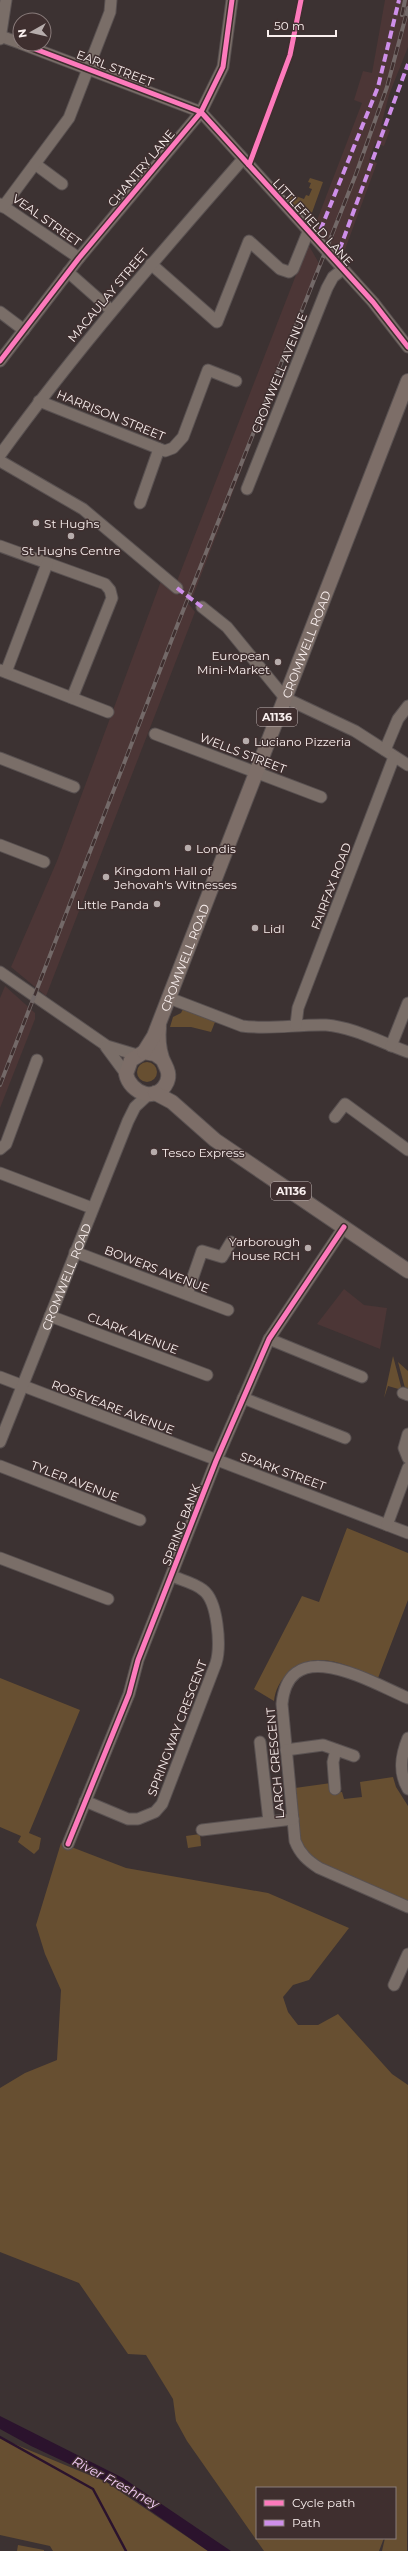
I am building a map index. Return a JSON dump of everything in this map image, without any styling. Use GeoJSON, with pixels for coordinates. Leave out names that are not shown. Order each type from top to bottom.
{"type":"FeatureCollection","features":[{"type":"Feature","properties":{"kind":"main road","name":"CROMWELL ROAD"},"geometry":{"type":"LineString","coordinates":[[140,1054],[154,1036],[159,1019],[408,381]]}},
{"type":"Feature","properties":{"kind":"main road","name":"CROMWELL ROAD"},"geometry":{"type":"LineString","coordinates":[[159,1019],[158,1033],[162,1059]]}},
{"type":"Feature","properties":{"kind":"main road"},"geometry":{"type":"LineString","coordinates":[[140,1054],[155,1054],[162,1059]]}},
{"type":"Feature","properties":{"kind":"main road","name":"A1136"},"geometry":{"type":"LineString","coordinates":[[126,1074],[128,1066],[140,1054]]}},
{"type":"Feature","properties":{"kind":"main road","name":"A1136"},"geometry":{"type":"LineString","coordinates":[[162,1059],[168,1074]]}},
{"type":"Feature","properties":{"kind":"main road"},"geometry":{"type":"LineString","coordinates":[[126,1074],[132,1088]]}},
{"type":"Feature","properties":{"kind":"main road"},"geometry":{"type":"LineString","coordinates":[[152,1094],[164,1085],[168,1074]]}},
{"type":"Feature","properties":{"kind":"main road"},"geometry":{"type":"LineString","coordinates":[[168,1074],[177,1107]]}},
{"type":"Feature","properties":{"kind":"main road","name":"A1136"},"geometry":{"type":"LineString","coordinates":[[132,1088],[137,1092],[152,1094],[177,1107],[216,1140],[408,1271]]}},
{"type":"Feature","properties":{"kind":"street"},"geometry":{"type":"LineString","coordinates":[[1,37],[6,0]]}},
{"type":"Feature","properties":{"kind":"street"},"geometry":{"type":"LineString","coordinates":[[2,205],[70,118],[110,12],[111,0]]}},
{"type":"Feature","properties":{"kind":"street","name":"CHANTRY LANE"},"geometry":{"type":"LineString","coordinates":[[0,361],[79,258],[201,112],[223,67],[232,0]]}},
{"type":"Feature","properties":{"kind":"street","name":"EARL STREET"},"geometry":{"type":"LineString","coordinates":[[1,37],[12,41]]}},
{"type":"Feature","properties":{"kind":"street","name":"EARL STREET"},"geometry":{"type":"LineString","coordinates":[[44,52],[89,68],[201,112]]}},
{"type":"Feature","properties":{"kind":"street","name":"LITTLEFIELD LANE"},"geometry":{"type":"LineString","coordinates":[[201,112],[342,270],[373,302],[408,347]]}},
{"type":"Feature","properties":{"kind":"street","name":"MACAULAY STREET"},"geometry":{"type":"LineString","coordinates":[[0,455],[39,401],[111,310],[243,159]]}},
{"type":"Feature","properties":{"kind":"street"},"geometry":{"type":"LineString","coordinates":[[35,164],[62,184]]}},
{"type":"Feature","properties":{"kind":"street","name":"VEAL STREET"},"geometry":{"type":"LineString","coordinates":[[2,205],[79,258]]}},
{"type":"Feature","properties":{"kind":"street"},"geometry":{"type":"LineString","coordinates":[[151,264],[218,322],[248,241],[280,269],[289,272],[293,269],[308,232]]}},
{"type":"Feature","properties":{"kind":"street","name":"CROMWELL AVENUE"},"geometry":{"type":"LineString","coordinates":[[247,489],[327,288],[333,277],[342,270]]}},
{"type":"Feature","properties":{"kind":"street"},"geometry":{"type":"LineString","coordinates":[[68,272],[111,310]]}},
{"type":"Feature","properties":{"kind":"street"},"geometry":{"type":"LineString","coordinates":[[0,312],[24,330]]}},
{"type":"Feature","properties":{"kind":"street","name":"HARRISON STREET"},"geometry":{"type":"LineString","coordinates":[[39,401],[165,451],[174,448],[183,437],[208,370],[236,381]]}},
{"type":"Feature","properties":{"kind":"street"},"geometry":{"type":"LineString","coordinates":[[140,503],[159,449]]}},
{"type":"Feature","properties":{"kind":"street"},"geometry":{"type":"LineString","coordinates":[[0,461],[83,509],[177,588]]}},
{"type":"Feature","properties":{"kind":"street"},"geometry":{"type":"LineString","coordinates":[[0,546],[105,584],[112,594],[112,598],[72,698]]}},
{"type":"Feature","properties":{"kind":"street"},"geometry":{"type":"LineString","coordinates":[[47,564],[3,671],[108,712]]}},
{"type":"Feature","properties":{"kind":"street"},"geometry":{"type":"LineString","coordinates":[[202,607],[227,628],[285,698],[355,731],[385,750],[394,758],[408,765]]}},
{"type":"Feature","properties":{"kind":"street"},"geometry":{"type":"LineString","coordinates":[[385,750],[398,719],[408,706]]}},
{"type":"Feature","properties":{"kind":"street","name":"WELLS STREET"},"geometry":{"type":"LineString","coordinates":[[154,734],[321,797]]}},
{"type":"Feature","properties":{"kind":"street"},"geometry":{"type":"LineString","coordinates":[[0,758],[74,787]]}},
{"type":"Feature","properties":{"kind":"street","name":"FAIRFAX ROAD"},"geometry":{"type":"LineString","coordinates":[[296,1025],[298,1008],[394,758]]}},
{"type":"Feature","properties":{"kind":"street"},"geometry":{"type":"LineString","coordinates":[[0,845],[44,862]]}},
{"type":"Feature","properties":{"kind":"street"},"geometry":{"type":"LineString","coordinates":[[0,972],[98,1040],[117,1050],[140,1054]]}},
{"type":"Feature","properties":{"kind":"street"},"geometry":{"type":"LineString","coordinates":[[168,998],[242,1026],[254,1028],[296,1025],[339,1028],[408,1052]]}},
{"type":"Feature","properties":{"kind":"street"},"geometry":{"type":"LineString","coordinates":[[391,1046],[408,1003]]}},
{"type":"Feature","properties":{"kind":"street"},"geometry":{"type":"LineString","coordinates":[[98,1040],[114,1055],[126,1074]]}},
{"type":"Feature","properties":{"kind":"street"},"geometry":{"type":"LineString","coordinates":[[0,1149],[6,1144],[37,1060]]}},
{"type":"Feature","properties":{"kind":"street","name":"CROMWELL ROAD"},"geometry":{"type":"LineString","coordinates":[[132,1088],[132,1112]]}},
{"type":"Feature","properties":{"kind":"street","name":"CROMWELL ROAD"},"geometry":{"type":"LineString","coordinates":[[0,1442],[76,1252],[92,1208],[132,1112],[139,1102],[152,1094]]}},
{"type":"Feature","properties":{"kind":"street"},"geometry":{"type":"LineString","coordinates":[[335,1117],[345,1104],[408,1150]]}},
{"type":"Feature","properties":{"kind":"street"},"geometry":{"type":"LineString","coordinates":[[0,1173],[92,1208]]}},
{"type":"Feature","properties":{"kind":"street","name":"SPRING BANK"},"geometry":{"type":"LineString","coordinates":[[68,1844],[129,1694],[138,1660],[216,1461],[243,1398],[270,1339],[344,1227]]}},
{"type":"Feature","properties":{"kind":"street"},"geometry":{"type":"LineString","coordinates":[[187,1294],[202,1251],[222,1258],[231,1242]]}},
{"type":"Feature","properties":{"kind":"street","name":"BOWERS AVENUE"},"geometry":{"type":"LineString","coordinates":[[76,1252],[228,1310]]}},
{"type":"Feature","properties":{"kind":"street","name":"CLARK AVENUE"},"geometry":{"type":"LineString","coordinates":[[50,1316],[207,1375]]}},
{"type":"Feature","properties":{"kind":"street"},"geometry":{"type":"LineString","coordinates":[[270,1339],[362,1377]]}},
{"type":"Feature","properties":{"kind":"street","name":"ROSEVEARE AVENUE"},"geometry":{"type":"LineString","coordinates":[[0,1377],[216,1461]]}},
{"type":"Feature","properties":{"kind":"street"},"geometry":{"type":"LineString","coordinates":[[243,1398],[345,1438]]}},
{"type":"Feature","properties":{"kind":"street"},"geometry":{"type":"LineString","coordinates":[[408,1434],[404,1448],[408,1458]]}},
{"type":"Feature","properties":{"kind":"street","name":"SPARK STREET"},"geometry":{"type":"LineString","coordinates":[[216,1461],[340,1506],[408,1533]]}},
{"type":"Feature","properties":{"kind":"street","name":"TYLER AVENUE"},"geometry":{"type":"LineString","coordinates":[[0,1466],[140,1520]]}},
{"type":"Feature","properties":{"kind":"street"},"geometry":{"type":"LineString","coordinates":[[387,1525],[408,1468]]}},
{"type":"Feature","properties":{"kind":"street"},"geometry":{"type":"LineString","coordinates":[[0,1558],[108,1599]]}},
{"type":"Feature","properties":{"kind":"street","name":"SPRINGWAY CRESCENT"},"geometry":{"type":"LineString","coordinates":[[85,1801],[128,1818],[147,1817],[155,1812],[162,1804],[216,1663],[218,1650],[214,1605],[210,1596],[202,1589],[172,1576]]}},
{"type":"Feature","properties":{"kind":"street","name":"LARCH CRESCENT"},"geometry":{"type":"LineString","coordinates":[[408,1698],[340,1669],[322,1666],[307,1668],[290,1680],[282,1698],[295,1841],[308,1860],[408,1907]]}},
{"type":"Feature","properties":{"kind":"street"},"geometry":{"type":"LineString","coordinates":[[408,1738],[401,1763],[402,1774],[408,1789]]}},
{"type":"Feature","properties":{"kind":"street"},"geometry":{"type":"LineString","coordinates":[[260,1742],[269,1821]]}},
{"type":"Feature","properties":{"kind":"street"},"geometry":{"type":"LineString","coordinates":[[286,1750],[323,1745],[354,1756]]}},
{"type":"Feature","properties":{"kind":"street"},"geometry":{"type":"LineString","coordinates":[[335,1789],[333,1762],[336,1750]]}},
{"type":"Feature","properties":{"kind":"street"},"geometry":{"type":"LineString","coordinates":[[202,1830],[293,1819]]}},
{"type":"Feature","properties":{"kind":"street"},"geometry":{"type":"LineString","coordinates":[[394,1985],[408,1954]]}},
{"type":"Feature","properties":{"kind":"shaded area"},"geometry":{"type":"Polygon","coordinates":[[[385,0],[408,0],[408,47],[389,95],[381,126],[390,130],[384,146],[375,143],[369,160],[377,163],[340,263],[314,228],[362,103],[354,100],[363,71],[372,73],[385,0]]]}},
{"type":"Feature","properties":{"kind":"shaded area"},"geometry":{"type":"Polygon","coordinates":[[[310,178],[323,182],[309,221],[287,197],[290,194],[304,199],[306,195],[309,196],[312,189],[309,188],[311,183],[308,182],[310,178]]]}},
{"type":"Feature","properties":{"kind":"shaded area"},"geometry":{"type":"Polygon","coordinates":[[[308,244],[320,265],[193,596],[190,595],[188,603],[195,612],[46,996],[11,967],[57,861],[161,581],[179,595],[182,585],[177,581],[308,244]]]}},
{"type":"Feature","properties":{"kind":"shaded area"},"geometry":{"type":"Polygon","coordinates":[[[5,986],[35,1013],[35,1019],[0,1108],[0,998],[5,986]]]}},
{"type":"Feature","properties":{"kind":"shaded area"},"geometry":{"type":"Polygon","coordinates":[[[183,1009],[215,1022],[211,1032],[191,1027],[170,1027],[173,1017],[181,1013],[183,1009]]]}},
{"type":"Feature","properties":{"kind":"shaded area"},"geometry":{"type":"Polygon","coordinates":[[[147,1062],[154,1065],[157,1072],[154,1079],[147,1082],[140,1079],[137,1072],[140,1065],[147,1062]]]}},
{"type":"Feature","properties":{"kind":"shaded area"},"geometry":{"type":"Polygon","coordinates":[[[344,1289],[364,1305],[387,1308],[380,1349],[317,1324],[344,1289]]]}},
{"type":"Feature","properties":{"kind":"shaded area"},"geometry":{"type":"Polygon","coordinates":[[[393,1356],[402,1390],[388,1386],[384,1398],[393,1356]]]}},
{"type":"Feature","properties":{"kind":"shaded area"},"geometry":{"type":"Polygon","coordinates":[[[398,1362],[408,1371],[408,1389],[405,1388],[398,1362]]]}},
{"type":"Feature","properties":{"kind":"shaded area"},"geometry":{"type":"Polygon","coordinates":[[[347,1528],[408,1553],[408,1600],[378,1678],[333,1662],[322,1660],[311,1661],[300,1665],[286,1675],[277,1689],[274,1701],[254,1689],[302,1596],[319,1602],[347,1528]]]}},
{"type":"Feature","properties":{"kind":"shaded area"},"geometry":{"type":"Polygon","coordinates":[[[0,1678],[80,1710],[29,1833],[41,1838],[39,1849],[34,1854],[18,1842],[21,1836],[0,1827],[0,1678]]]}},
{"type":"Feature","properties":{"kind":"shaded area"},"geometry":{"type":"Polygon","coordinates":[[[393,1777],[396,1787],[408,1806],[408,1902],[352,1880],[323,1865],[312,1857],[305,1849],[298,1828],[295,1788],[331,1783],[332,1793],[342,1792],[344,1799],[362,1797],[360,1782],[393,1777]]]}},
{"type":"Feature","properties":{"kind":"shaded area"},"geometry":{"type":"Polygon","coordinates":[[[200,1834],[201,1846],[188,1848],[186,1836],[200,1834]]]}},
{"type":"Feature","properties":{"kind":"shaded area"},"geometry":{"type":"Polygon","coordinates":[[[61,1843],[126,1868],[268,1893],[349,1928],[309,1980],[293,1985],[283,1997],[288,2012],[298,2025],[318,2025],[338,2014],[392,2074],[408,2085],[407,2551],[382,2551],[385,2539],[396,2539],[396,2487],[256,2487],[256,2539],[384,2539],[379,2551],[264,2551],[187,2441],[176,2421],[173,2399],[146,2355],[128,2354],[79,2283],[0,2252],[0,2088],[25,2073],[57,2060],[61,1990],[45,1954],[36,1925],[61,1843]]]}},
{"type":"Feature","properties":{"kind":"shaded area"},"geometry":{"type":"Polygon","coordinates":[[[0,2438],[106,2482],[208,2551],[53,2551],[50,2546],[0,2535],[0,2438]]]}},
{"type":"Feature","properties":{"kind":"shaded area"},"geometry":{"type":"Polygon","coordinates":[[[18,2545],[44,2550],[44,2551],[17,2551],[18,2545]]]}},
{"type":"Feature","properties":{"kind":"water","name":"River Freshney"},"geometry":{"type":"Polygon","coordinates":[[[0,2416],[123,2478],[231,2551],[208,2551],[112,2484],[31,2446],[0,2429],[0,2416]]]}},
{"type":"Feature","properties":{"kind":"waterway"},"geometry":{"type":"LineString","coordinates":[[0,2437],[93,2489],[126,2551]]}},
{"type":"Feature","properties":{"kind":"railway"},"geometry":{"type":"LineString","coordinates":[[402,15],[405,0]]}},
{"type":"Feature","properties":{"kind":"railway"},"geometry":{"type":"LineString","coordinates":[[0,1085],[177,626],[356,174],[387,87],[408,8]]}},
{"type":"Feature","properties":{"kind":"marked path"},"geometry":{"type":"LineString","coordinates":[[316,241],[378,87],[399,0]]}},
{"type":"Feature","properties":{"kind":"marked path"},"geometry":{"type":"LineString","coordinates":[[332,259],[339,251],[408,64]]}},
{"type":"Feature","properties":{"kind":"marked path"},"geometry":{"type":"LineString","coordinates":[[177,588],[202,607]]}},
{"type":"Feature","properties":{"kind":"cycle path"},"geometry":{"type":"LineString","coordinates":[[0,361],[79,258],[201,112],[223,67],[232,0]]}},
{"type":"Feature","properties":{"kind":"cycle path"},"geometry":{"type":"LineString","coordinates":[[249,165],[290,55],[301,0]]}},
{"type":"Feature","properties":{"kind":"cycle path"},"geometry":{"type":"LineString","coordinates":[[43,52],[201,112],[373,302],[408,347]]}},
{"type":"Feature","properties":{"kind":"cycle path"},"geometry":{"type":"LineString","coordinates":[[68,1844],[129,1694],[138,1660],[216,1461],[269,1339],[344,1227]]}},
{"type":"Feature","properties":{"kind":"place","name":"St Hughs"},"geometry":{"type":"Point","coordinates":[36,523]}},
{"type":"Feature","properties":{"kind":"place","name":"St Hughs Centre"},"geometry":{"type":"Point","coordinates":[71,536]}},
{"type":"Feature","properties":{"kind":"place","name":"European Mini-Market"},"geometry":{"type":"Point","coordinates":[278,662]}},
{"type":"Feature","properties":{"kind":"place","name":"Luciano Pizzeria"},"geometry":{"type":"Point","coordinates":[246,741]}},
{"type":"Feature","properties":{"kind":"place","name":"Londis"},"geometry":{"type":"Point","coordinates":[188,848]}},
{"type":"Feature","properties":{"kind":"place","name":"Kingdom Hall of Jehovah's Witnesses"},"geometry":{"type":"Point","coordinates":[106,877]}},
{"type":"Feature","properties":{"kind":"place","name":"Little Panda"},"geometry":{"type":"Point","coordinates":[157,904]}},
{"type":"Feature","properties":{"kind":"place","name":"Lidl"},"geometry":{"type":"Point","coordinates":[255,928]}},
{"type":"Feature","properties":{"kind":"place","name":"Tesco Express"},"geometry":{"type":"Point","coordinates":[154,1152]}},
{"type":"Feature","properties":{"kind":"place","name":"Yarborough House RCH"},"geometry":{"type":"Point","coordinates":[308,1248]}}]}
